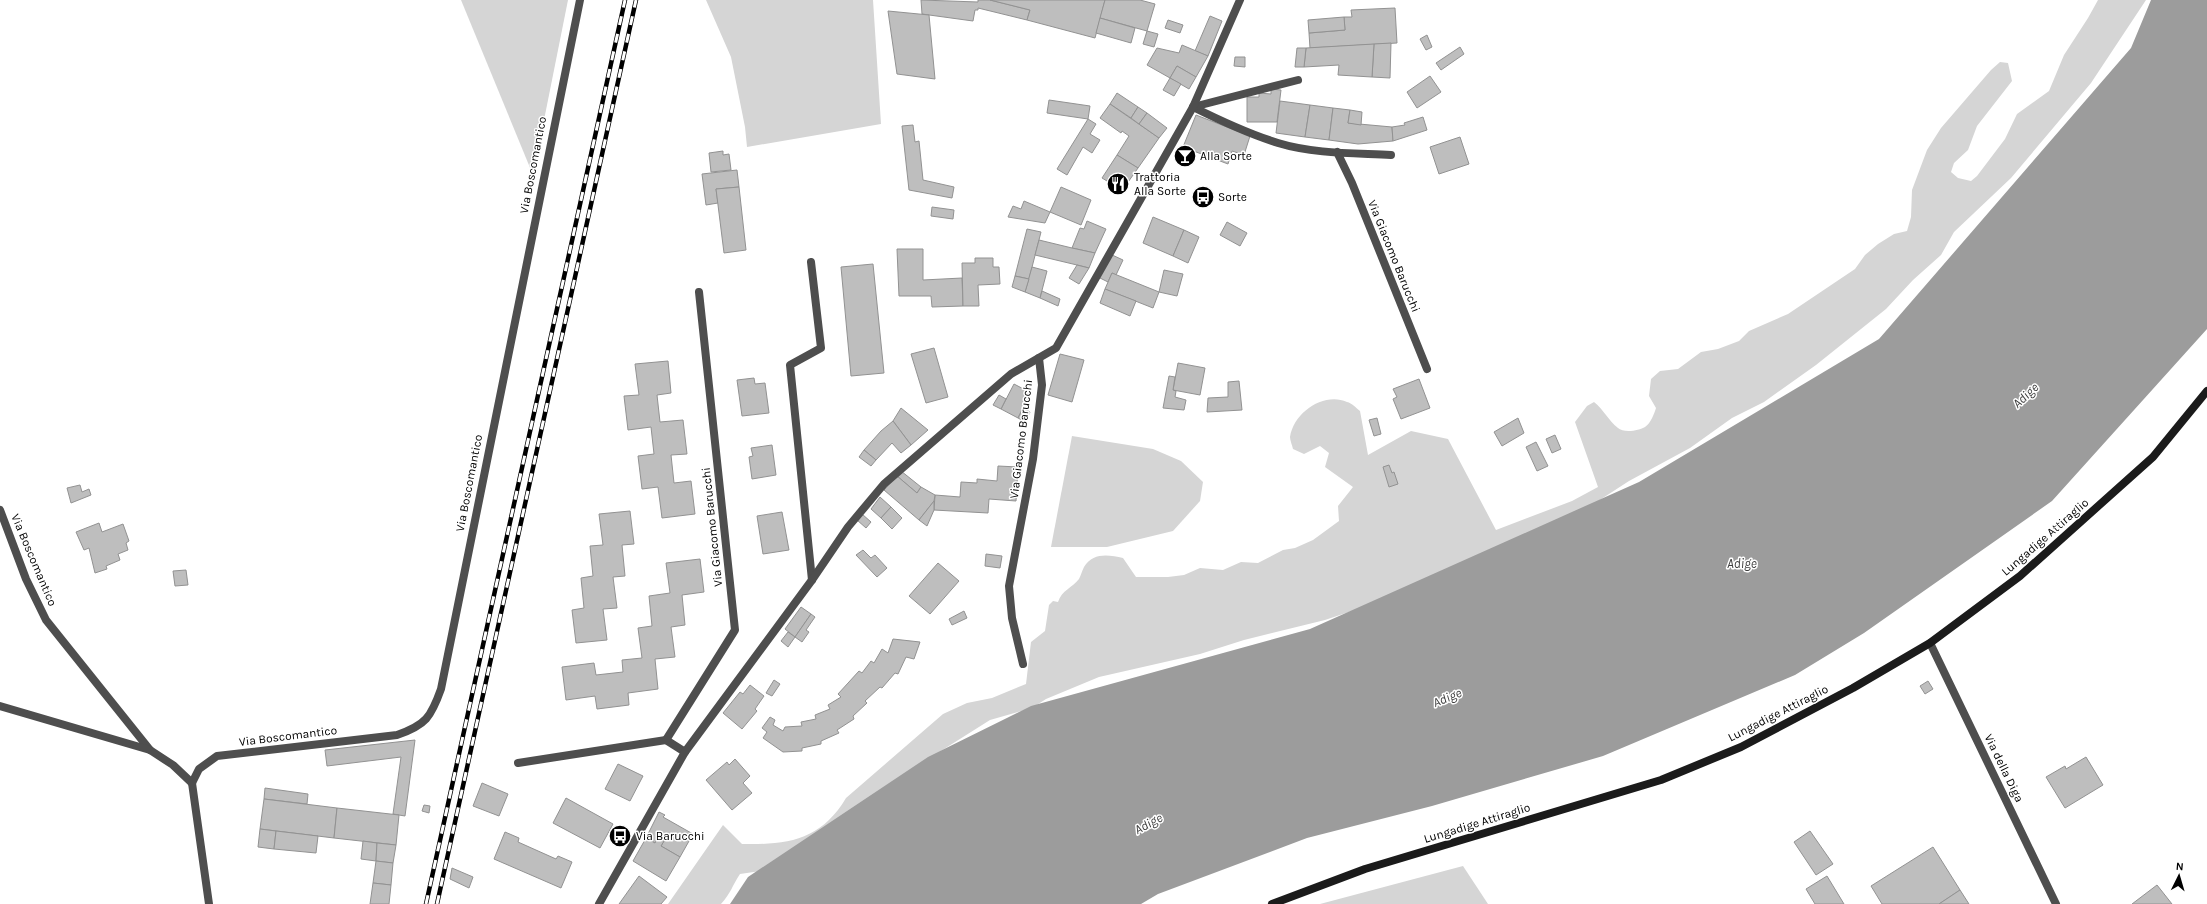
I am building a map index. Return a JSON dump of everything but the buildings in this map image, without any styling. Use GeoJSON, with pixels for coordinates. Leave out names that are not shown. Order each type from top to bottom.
{"type":"FeatureCollection","features":[{"type":"Feature","properties":{"kind":"street","name":"Via Boscomantico"},"geometry":{"type":"LineString","coordinates":[[0,706],[150,750],[173,765],[192,783],[199,768],[218,756],[397,735],[415,729],[432,713],[441,689],[580,0]]}},
{"type":"Feature","properties":{"kind":"street","name":"Via Giacomo Barucchi"},"geometry":{"type":"LineString","coordinates":[[599,904],[685,752],[812,580],[848,527],[884,484],[1011,374],[1056,348],[1194,107],[1240,0]]}},
{"type":"Feature","properties":{"kind":"street"},"geometry":{"type":"LineString","coordinates":[[1194,107],[1298,80]]}},
{"type":"Feature","properties":{"kind":"street"},"geometry":{"type":"LineString","coordinates":[[1194,107],[1237,128],[1280,143],[1337,152],[1392,155]]}},
{"type":"Feature","properties":{"kind":"street","name":"Via Giacomo Barucchi"},"geometry":{"type":"LineString","coordinates":[[1337,152],[1352,183],[1427,369]]}},
{"type":"Feature","properties":{"kind":"street"},"geometry":{"type":"LineString","coordinates":[[812,262],[821,348],[790,365],[812,580]]}},
{"type":"Feature","properties":{"kind":"street","name":"Via Giacomo Barucchi"},"geometry":{"type":"LineString","coordinates":[[666,740],[735,630],[699,292]]}},
{"type":"Feature","properties":{"kind":"street","name":"Via Giacomo Barucchi"},"geometry":{"type":"LineString","coordinates":[[1024,664],[1012,618],[1009,586],[1034,452],[1042,385],[1039,358]]}},
{"type":"Feature","properties":{"kind":"street","name":"Lungadige Attiraglio"},"geometry":{"type":"LineString","coordinates":[[1272,904],[1365,869],[1661,780],[1741,747],[1853,688],[1930,642],[2020,576],[2153,457],[2207,390]]}},
{"type":"Feature","properties":{"kind":"street","name":"Via Boscomantico"},"geometry":{"type":"LineString","coordinates":[[0,510],[26,579],[46,620],[150,750]]}},
{"type":"Feature","properties":{"kind":"street","name":"Via della Diga"},"geometry":{"type":"LineString","coordinates":[[1930,642],[2056,904]]}},
{"type":"Feature","properties":{"kind":"street"},"geometry":{"type":"LineString","coordinates":[[518,763],[666,740],[685,752]]}},
{"type":"Feature","properties":{"kind":"street"},"geometry":{"type":"LineString","coordinates":[[192,783],[209,904]]}},
{"type":"Feature","properties":{"kind":"shaded area"},"geometry":{"type":"Polygon","coordinates":[[[461,0],[568,0],[533,175],[461,0]]]}},
{"type":"Feature","properties":{"kind":"shaded area"},"geometry":{"type":"Polygon","coordinates":[[[706,0],[873,0],[881,124],[747,147],[745,127],[731,57],[706,0]]]}},
{"type":"Feature","properties":{"kind":"shaded area"},"geometry":{"type":"Polygon","coordinates":[[[2098,0],[2146,0],[2091,83],[2011,178],[1954,232],[1941,255],[1913,280],[1886,309],[1816,365],[1764,402],[1732,418],[1690,448],[1629,481],[1592,505],[1370,605],[1325,620],[1244,640],[1200,654],[1099,677],[1046,699],[1032,708],[990,720],[887,785],[767,870],[740,874],[721,904],[668,904],[723,825],[742,844],[774,843],[802,837],[826,823],[846,798],[943,714],[967,703],[992,698],[1026,684],[1031,642],[1045,631],[1049,605],[1053,601],[1058,602],[1062,595],[1079,579],[1084,567],[1092,559],[1102,556],[1123,558],[1136,577],[1168,577],[1184,575],[1200,568],[1223,570],[1241,562],[1258,563],[1283,550],[1295,548],[1313,540],[1339,521],[1338,506],[1353,487],[1325,467],[1329,453],[1320,446],[1304,454],[1293,449],[1290,438],[1297,420],[1311,406],[1329,400],[1338,400],[1351,403],[1360,411],[1368,455],[1411,431],[1448,439],[1496,530],[1572,501],[1598,487],[1575,422],[1587,406],[1594,402],[1620,430],[1631,431],[1639,430],[1645,427],[1651,421],[1656,408],[1649,396],[1651,379],[1660,371],[1678,369],[1701,352],[1718,349],[1739,341],[1749,331],[1788,314],[1855,269],[1865,255],[1878,244],[1894,234],[1907,231],[1911,217],[1912,190],[1927,150],[1941,128],[1991,70],[2000,62],[2008,63],[2012,81],[1977,126],[1968,150],[1954,163],[1951,172],[1958,178],[1971,181],[1977,176],[2005,139],[2017,114],[2049,91],[2064,55],[2098,0]]]}},
{"type":"Feature","properties":{"kind":"shaded area"},"geometry":{"type":"Polygon","coordinates":[[[1072,436],[1153,449],[1181,461],[1203,482],[1200,501],[1173,531],[1107,547],[1051,547],[1072,436]]]}},
{"type":"Feature","properties":{"kind":"shaded area"},"geometry":{"type":"Polygon","coordinates":[[[1463,866],[1488,904],[1320,904],[1463,866]]]}},
{"type":"Feature","properties":{"kind":"water","name":"Adige"},"geometry":{"type":"Polygon","coordinates":[[[2151,0],[2207,0],[2207,329],[2052,501],[1864,633],[1795,675],[1603,756],[1432,806],[1307,838],[1158,894],[1141,904],[730,904],[748,877],[928,757],[1031,706],[1310,629],[1639,482],[1879,339],[2131,48],[2151,0]]]}},
{"type":"Feature","properties":{"kind":"railway"},"geometry":{"type":"LineString","coordinates":[[426,904],[625,0]]}},
{"type":"Feature","properties":{"kind":"railway"},"geometry":{"type":"LineString","coordinates":[[437,904],[636,0]]}},
{"type":"Feature","properties":{"kind":"place","name":"Alla Sorte"},"geometry":{"type":"Point","coordinates":[1185,156]}},
{"type":"Feature","properties":{"kind":"place","name":"Trattoria Alla Sorte"},"geometry":{"type":"Point","coordinates":[1118,184]}},
{"type":"Feature","properties":{"kind":"place","name":"Sorte"},"geometry":{"type":"Point","coordinates":[1203,197]}},
{"type":"Feature","properties":{"kind":"place","name":"Via Barucchi"},"geometry":{"type":"Point","coordinates":[620,836]}}]}
